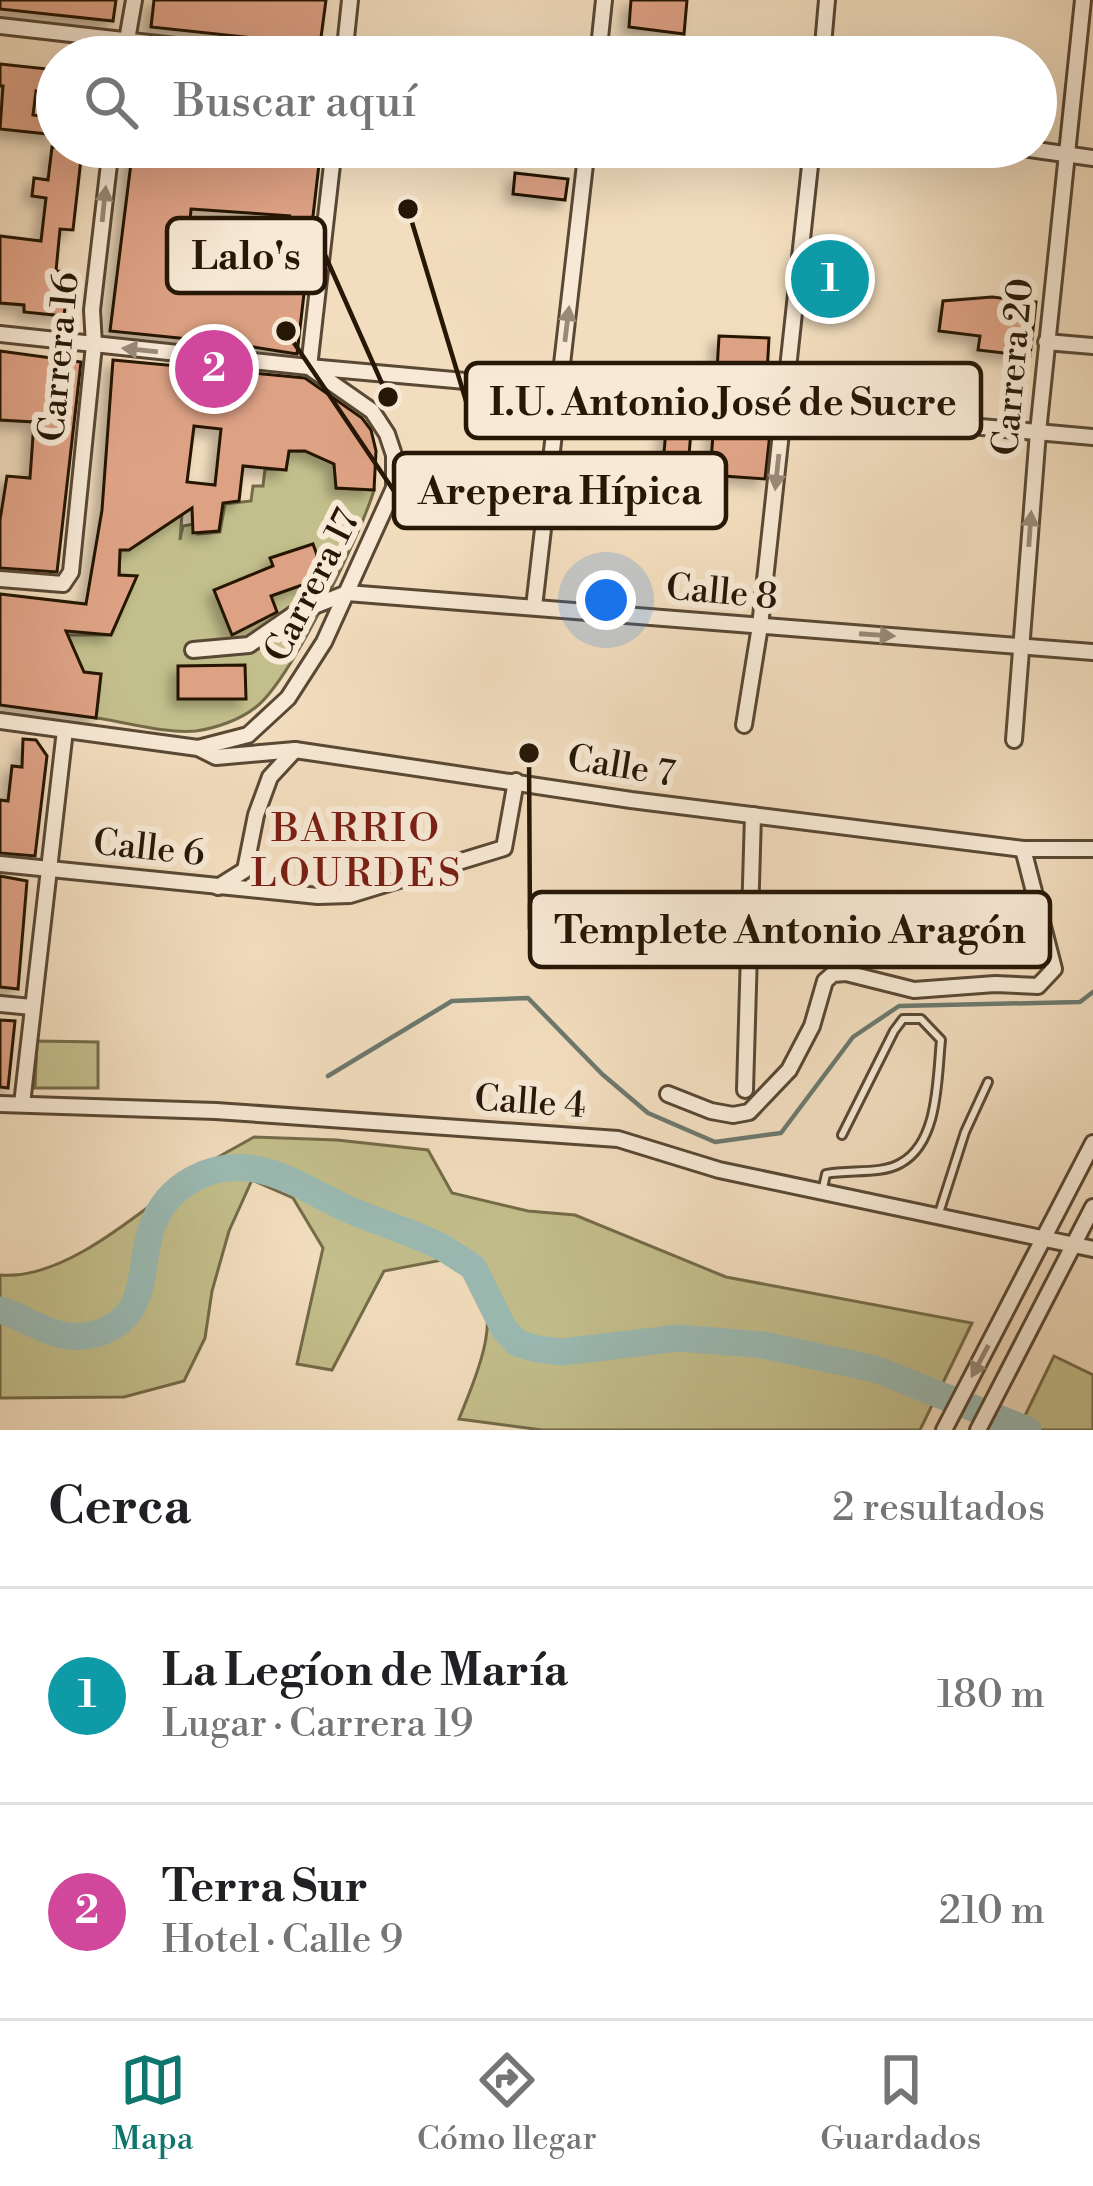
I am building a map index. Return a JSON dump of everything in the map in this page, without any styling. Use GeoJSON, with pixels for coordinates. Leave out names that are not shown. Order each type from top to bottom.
{"type":"FeatureCollection","features":[{"type":"Feature","properties":{"kind":"street"},"geometry":{"type":"LineString","coordinates":[[128,36],[134,0]]}},
{"type":"Feature","properties":{"kind":"street"},"geometry":{"type":"LineString","coordinates":[[346,36],[350,0]]}},
{"type":"Feature","properties":{"kind":"street"},"geometry":{"type":"LineString","coordinates":[[600,36],[604,0]]}},
{"type":"Feature","properties":{"kind":"street"},"geometry":{"type":"LineString","coordinates":[[823,36],[827,0]]}},
{"type":"Feature","properties":{"kind":"street","name":"Carrera 20"},"geometry":{"type":"LineString","coordinates":[[1014,740],[1046,342],[1083,0]]}},
{"type":"Feature","properties":{"kind":"street"},"geometry":{"type":"LineString","coordinates":[[0,26],[52,36]]}},
{"type":"Feature","properties":{"kind":"street"},"geometry":{"type":"LineString","coordinates":[[1057,153],[1093,158]]}},
{"type":"Feature","properties":{"kind":"street","name":"Carrera 16"},"geometry":{"type":"LineString","coordinates":[[0,579],[63,584],[71,572],[108,168]]}},
{"type":"Feature","properties":{"kind":"street"},"geometry":{"type":"LineString","coordinates":[[309,367],[332,168]]}},
{"type":"Feature","properties":{"kind":"street"},"geometry":{"type":"LineString","coordinates":[[534,607],[585,168]]}},
{"type":"Feature","properties":{"kind":"street"},"geometry":{"type":"LineString","coordinates":[[744,725],[760,626],[810,168]]}},
{"type":"Feature","properties":{"kind":"street"},"geometry":{"type":"LineString","coordinates":[[0,334],[309,367],[1093,437]]}},
{"type":"Feature","properties":{"kind":"street"},"geometry":{"type":"LineString","coordinates":[[1046,342],[1093,346]]}},
{"type":"Feature","properties":{"kind":"street","name":"Carrera 17"},"geometry":{"type":"LineString","coordinates":[[198,748],[248,735],[277,711],[324,642],[388,507],[396,472],[387,434],[372,411],[309,367]]}},
{"type":"Feature","properties":{"kind":"street"},"geometry":{"type":"LineString","coordinates":[[193,650],[249,645],[294,614],[346,593]]}},
{"type":"Feature","properties":{"kind":"street","name":"Calle 8"},"geometry":{"type":"LineString","coordinates":[[346,593],[1093,652]]}},
{"type":"Feature","properties":{"kind":"street","name":"Calle 7"},"geometry":{"type":"LineString","coordinates":[[0,722],[198,748],[216,757],[295,750],[1023,849],[1091,850]]}},
{"type":"Feature","properties":{"kind":"street"},"geometry":{"type":"LineString","coordinates":[[22,1104],[65,730]]}},
{"type":"Feature","properties":{"kind":"street"},"geometry":{"type":"LineString","coordinates":[[218,886],[245,870],[256,815],[270,777],[295,750]]}},
{"type":"Feature","properties":{"kind":"street","name":"Calle 6"},"geometry":{"type":"LineString","coordinates":[[0,864],[318,896],[350,895],[504,848],[516,781]]}},
{"type":"Feature","properties":{"kind":"street"},"geometry":{"type":"LineString","coordinates":[[746,1090],[753,815]]}},
{"type":"Feature","properties":{"kind":"street"},"geometry":{"type":"LineString","coordinates":[[668,1094],[711,1111],[748,1112],[789,1070],[812,1026],[825,981],[833,974],[914,990],[1038,986],[1054,969],[1023,849]]}},
{"type":"Feature","properties":{"kind":"street"},"geometry":{"type":"LineString","coordinates":[[0,1004],[32,1006]]}},
{"type":"Feature","properties":{"kind":"street","name":"Calle 4"},"geometry":{"type":"LineString","coordinates":[[0,1104],[216,1111],[618,1139],[719,1170],[1093,1249]]}},
{"type":"Feature","properties":{"kind":"street"},"geometry":{"type":"LineString","coordinates":[[944,1430],[1093,1143]]}},
{"type":"Feature","properties":{"kind":"street"},"geometry":{"type":"LineString","coordinates":[[978,1430],[1093,1207]]}},
{"type":"Feature","properties":{"kind":"lane"},"geometry":{"type":"LineString","coordinates":[[821,1193],[826,1174],[902,1163],[924,1140],[941,1040],[921,1019],[903,1019],[894,1030],[842,1135]]}},
{"type":"Feature","properties":{"kind":"lane"},"geometry":{"type":"LineString","coordinates":[[938,1216],[965,1132],[988,1082]]}},
{"type":"Feature","properties":{"kind":"shaded area"},"geometry":{"type":"Polygon","coordinates":[[[289,451],[305,451],[334,464],[337,488],[374,490],[323,605],[270,692],[243,716],[196,731],[96,718],[101,674],[61,670],[68,635],[111,635],[136,577],[119,575],[120,550],[182,514],[180,540],[183,526],[199,523],[198,534],[220,532],[225,504],[251,501],[253,486],[263,486],[265,469],[286,470],[289,451]]]}},
{"type":"Feature","properties":{"kind":"shaded area"},"geometry":{"type":"Polygon","coordinates":[[[37,1041],[98,1042],[98,1088],[35,1088],[37,1041]]]}},
{"type":"Feature","properties":{"kind":"shaded area"},"geometry":{"type":"Polygon","coordinates":[[[254,1137],[428,1150],[452,1193],[528,1211],[575,1215],[726,1277],[972,1323],[920,1430],[542,1430],[459,1419],[487,1330],[483,1296],[474,1282],[442,1260],[384,1271],[332,1370],[297,1364],[323,1248],[293,1198],[252,1180],[229,1231],[205,1338],[184,1381],[124,1397],[0,1398],[0,1275],[25,1274],[78,1254],[197,1170],[254,1137]]]}},
{"type":"Feature","properties":{"kind":"shaded area"},"geometry":{"type":"Polygon","coordinates":[[[1054,1356],[1093,1375],[1093,1430],[1018,1430],[1054,1356]]]}},
{"type":"Feature","properties":{"kind":"building"},"geometry":{"type":"Polygon","coordinates":[[[0,0],[116,0],[113,21],[0,9],[0,0]]]}},
{"type":"Feature","properties":{"kind":"building"},"geometry":{"type":"Polygon","coordinates":[[[154,0],[326,0],[321,36],[236,36],[151,27],[154,0]]]}},
{"type":"Feature","properties":{"kind":"building"},"geometry":{"type":"Polygon","coordinates":[[[631,0],[687,0],[684,34],[629,27],[631,0]]]}},
{"type":"Feature","properties":{"kind":"building"},"geometry":{"type":"Polygon","coordinates":[[[0,64],[36,68],[36,133],[0,129],[0,64]]]}},
{"type":"Feature","properties":{"kind":"building"},"geometry":{"type":"Polygon","coordinates":[[[49,168],[80,168],[73,230],[60,229],[56,271],[69,272],[64,316],[24,312],[24,305],[0,303],[0,236],[41,241],[46,198],[32,196],[34,178],[48,180],[49,168]]]}},
{"type":"Feature","properties":{"kind":"building"},"geometry":{"type":"Polygon","coordinates":[[[130,168],[319,168],[297,354],[110,331],[130,168]],[[191,209],[188,245],[291,216],[191,209]]]}},
{"type":"Feature","properties":{"kind":"building"},"geometry":{"type":"Polygon","coordinates":[[[515,173],[568,179],[565,200],[513,194],[515,173]]]}},
{"type":"Feature","properties":{"kind":"building"},"geometry":{"type":"Polygon","coordinates":[[[992,297],[1036,302],[1030,356],[978,350],[980,336],[939,331],[943,301],[992,297]]]}},
{"type":"Feature","properties":{"kind":"building"},"geometry":{"type":"Polygon","coordinates":[[[719,336],[769,338],[766,391],[716,389],[719,336]]]}},
{"type":"Feature","properties":{"kind":"building"},"geometry":{"type":"Polygon","coordinates":[[[0,351],[81,362],[57,572],[0,568],[0,520],[7,476],[30,478],[34,422],[0,420],[0,351]]]}},
{"type":"Feature","properties":{"kind":"building"},"geometry":{"type":"Polygon","coordinates":[[[113,360],[305,378],[362,418],[371,430],[376,451],[374,490],[336,488],[334,464],[305,451],[289,451],[286,470],[243,466],[239,501],[223,503],[219,531],[193,533],[192,508],[129,550],[120,550],[119,575],[137,576],[111,635],[66,631],[84,672],[101,674],[96,718],[0,705],[0,594],[86,604],[102,510],[113,360]],[[194,426],[187,482],[215,485],[221,429],[194,426]]]}},
{"type":"Feature","properties":{"kind":"building"},"geometry":{"type":"Polygon","coordinates":[[[667,417],[692,419],[687,479],[662,477],[667,417]]]}},
{"type":"Feature","properties":{"kind":"building"},"geometry":{"type":"Polygon","coordinates":[[[714,421],[771,424],[765,479],[710,475],[714,421]]]}},
{"type":"Feature","properties":{"kind":"building"},"geometry":{"type":"Polygon","coordinates":[[[313,544],[325,577],[271,596],[277,612],[232,635],[214,590],[273,566],[270,558],[313,544]]]}},
{"type":"Feature","properties":{"kind":"building"},"geometry":{"type":"Polygon","coordinates":[[[245,665],[246,699],[178,699],[178,666],[245,665]]]}},
{"type":"Feature","properties":{"kind":"building"},"geometry":{"type":"Polygon","coordinates":[[[23,739],[36,740],[47,756],[35,856],[0,853],[0,800],[8,801],[12,766],[22,767],[23,739]]]}},
{"type":"Feature","properties":{"kind":"building"},"geometry":{"type":"Polygon","coordinates":[[[0,876],[27,881],[18,989],[0,987],[0,876]]]}},
{"type":"Feature","properties":{"kind":"building"},"geometry":{"type":"Polygon","coordinates":[[[0,1020],[15,1021],[8,1088],[0,1087],[0,1020]]]}},
{"type":"Feature","properties":{"kind":"waterway"},"geometry":{"type":"LineString","coordinates":[[328,1076],[452,1001],[528,998],[602,1074],[648,1113],[715,1142],[781,1133],[853,1037],[899,1006],[1080,1002],[1093,992]]}},
{"type":"Feature","properties":{"kind":"waterway"},"geometry":{"type":"LineString","coordinates":[[0,1310],[69,1336],[82,1337],[112,1327],[133,1306],[151,1230],[168,1199],[209,1172],[243,1168],[284,1178],[445,1249],[473,1267],[504,1329],[517,1343],[562,1352],[679,1338],[764,1345],[875,1369],[1028,1430]]}},
{"type":"Feature","properties":{"kind":"place","name":"I.U. Antonio José de Sucre"},"geometry":{"type":"Point","coordinates":[408,209]}},
{"type":"Feature","properties":{"kind":"place","name":"La Legíon de María"},"geometry":{"type":"Point","coordinates":[830,279]}},
{"type":"Feature","properties":{"kind":"place","name":"Arepera Hípica"},"geometry":{"type":"Point","coordinates":[286,331]}},
{"type":"Feature","properties":{"kind":"place","name":"Terra Sur"},"geometry":{"type":"Point","coordinates":[214,369]}},
{"type":"Feature","properties":{"kind":"place","name":"Lalo's"},"geometry":{"type":"Point","coordinates":[388,397]}},
{"type":"Feature","properties":{"kind":"place","name":"Templete Antonio Aragón"},"geometry":{"type":"Point","coordinates":[529,753]}},
{"type":"Feature","properties":{"kind":"district","name":"BARRIO LOURDES"},"geometry":{"type":"Point","coordinates":[357,852]}}]}
